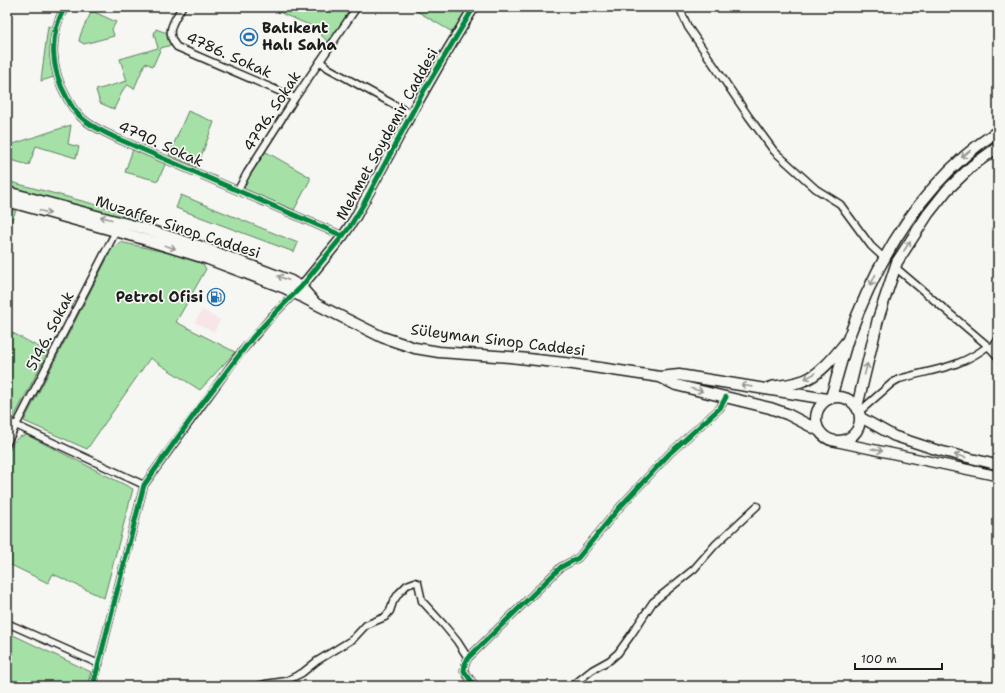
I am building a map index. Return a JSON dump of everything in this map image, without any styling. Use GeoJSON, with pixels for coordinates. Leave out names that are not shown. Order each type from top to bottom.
{"type":"FeatureCollection","features":[{"type":"Feature","properties":{"kind":"main road"},"geometry":{"type":"LineString","coordinates":[[829,398],[848,340],[868,291],[884,258],[907,222],[937,182],[960,159],[998,131]]}},
{"type":"Feature","properties":{"kind":"main road"},"geometry":{"type":"LineString","coordinates":[[859,412],[850,400],[846,398],[829,398],[822,403],[816,413],[816,425],[818,430],[827,439],[838,442],[855,434],[858,429],[859,412],[878,319],[895,266],[914,234],[947,190],[972,166],[998,147]]}},
{"type":"Feature","properties":{"kind":"main road","name":"Muzaffer Sinop Caddesi"},"geometry":{"type":"LineString","coordinates":[[7,192],[142,228],[199,246],[291,281],[298,290],[316,304]]}},
{"type":"Feature","properties":{"kind":"main road","name":"Muzaffer Sinop Caddesi"},"geometry":{"type":"LineString","coordinates":[[7,201],[116,231],[208,259],[298,290]]}},
{"type":"Feature","properties":{"kind":"main road","name":"Süleyman Sinop Caddesi"},"geometry":{"type":"LineString","coordinates":[[316,304],[382,337],[416,348],[439,352],[510,356],[573,364],[660,378],[676,384],[770,408],[787,414],[818,430]]}},
{"type":"Feature","properties":{"kind":"main road"},"geometry":{"type":"LineString","coordinates":[[764,389],[810,378],[822,369],[848,340]]}},
{"type":"Feature","properties":{"kind":"main road","name":"Süleyman Sinop Caddesi"},"geometry":{"type":"LineString","coordinates":[[660,378],[679,375],[829,398]]}},
{"type":"Feature","properties":{"kind":"street","name":"4790. Sokak"},"geometry":{"type":"LineString","coordinates":[[65,7],[55,32],[53,58],[57,76],[63,91],[71,105],[80,116],[89,123],[116,138],[343,236]]}},
{"type":"Feature","properties":{"kind":"street","name":"4786. Sokak"},"geometry":{"type":"LineString","coordinates":[[182,7],[171,27],[171,35],[175,44],[181,49],[295,98]]}},
{"type":"Feature","properties":{"kind":"street","name":"4796. Sokak"},"geometry":{"type":"LineString","coordinates":[[238,190],[247,173],[295,98],[357,7]]}},
{"type":"Feature","properties":{"kind":"street","name":"Mehmet Soydemir Caddesi"},"geometry":{"type":"LineString","coordinates":[[298,290],[343,236],[359,212],[411,114],[474,7]]}},
{"type":"Feature","properties":{"kind":"street"},"geometry":{"type":"LineString","coordinates":[[679,7],[688,27],[749,117],[774,150],[816,189],[840,204],[871,246],[884,258]]}},
{"type":"Feature","properties":{"kind":"street"},"geometry":{"type":"LineString","coordinates":[[320,61],[328,68],[411,114]]}},
{"type":"Feature","properties":{"kind":"street","name":"5146. Sokak"},"geometry":{"type":"LineString","coordinates":[[7,442],[116,231]]}},
{"type":"Feature","properties":{"kind":"street"},"geometry":{"type":"LineString","coordinates":[[895,266],[989,347],[998,357]]}},
{"type":"Feature","properties":{"kind":"street"},"geometry":{"type":"LineString","coordinates":[[93,686],[144,485],[237,357],[271,317],[298,290]]}},
{"type":"Feature","properties":{"kind":"street"},"geometry":{"type":"LineString","coordinates":[[998,339],[976,355],[951,367],[899,379],[892,383],[859,412],[894,436],[937,450],[998,465]]}},
{"type":"Feature","properties":{"kind":"street"},"geometry":{"type":"LineString","coordinates":[[475,686],[464,671],[468,658],[561,567],[578,558],[626,499],[670,453],[720,408],[726,397]]}},
{"type":"Feature","properties":{"kind":"street"},"geometry":{"type":"LineString","coordinates":[[7,421],[144,485]]}},
{"type":"Feature","properties":{"kind":"street"},"geometry":{"type":"LineString","coordinates":[[838,442],[998,476]]}},
{"type":"Feature","properties":{"kind":"street"},"geometry":{"type":"LineString","coordinates":[[572,686],[592,670],[610,660],[618,653],[653,602],[694,569],[716,544],[757,506]]}},
{"type":"Feature","properties":{"kind":"street"},"geometry":{"type":"LineString","coordinates":[[257,686],[286,682],[302,673],[323,657],[353,639],[366,625],[385,617],[390,611],[399,593],[407,585],[414,582],[418,583],[422,601],[443,624],[468,658]]}},
{"type":"Feature","properties":{"kind":"street"},"geometry":{"type":"LineString","coordinates":[[7,623],[99,664]]}},
{"type":"Feature","properties":{"kind":"shaded area"},"geometry":{"type":"Polygon","coordinates":[[[202,310],[220,320],[214,332],[195,322],[202,310]]]}},
{"type":"Feature","properties":{"kind":"green space"},"geometry":{"type":"Polygon","coordinates":[[[270,7],[354,7],[329,43],[312,26],[270,7]]]}},
{"type":"Feature","properties":{"kind":"green space"},"geometry":{"type":"Polygon","coordinates":[[[410,7],[469,7],[454,33],[410,7]]]}},
{"type":"Feature","properties":{"kind":"green space"},"geometry":{"type":"Polygon","coordinates":[[[92,11],[116,22],[112,29],[114,36],[84,44],[79,41],[84,26],[92,11]]]}},
{"type":"Feature","properties":{"kind":"green space"},"geometry":{"type":"Polygon","coordinates":[[[48,26],[56,29],[57,76],[41,81],[48,26]]]}},
{"type":"Feature","properties":{"kind":"green space"},"geometry":{"type":"Polygon","coordinates":[[[156,29],[164,32],[170,32],[175,44],[161,48],[153,66],[145,63],[134,89],[128,85],[124,88],[114,109],[100,103],[96,90],[127,81],[120,59],[158,48],[154,34],[156,29]]]}},
{"type":"Feature","properties":{"kind":"green space"},"geometry":{"type":"Polygon","coordinates":[[[188,111],[214,122],[197,167],[169,155],[188,111]]]}},
{"type":"Feature","properties":{"kind":"green space"},"geometry":{"type":"Polygon","coordinates":[[[71,125],[68,144],[79,147],[76,158],[36,146],[29,165],[7,159],[7,146],[71,125]]]}},
{"type":"Feature","properties":{"kind":"green space"},"geometry":{"type":"Polygon","coordinates":[[[134,146],[167,160],[158,181],[125,172],[134,146]]]}},
{"type":"Feature","properties":{"kind":"green space"},"geometry":{"type":"Polygon","coordinates":[[[265,152],[310,177],[310,180],[294,210],[244,189],[249,176],[265,152]]]}},
{"type":"Feature","properties":{"kind":"green space"},"geometry":{"type":"Polygon","coordinates":[[[7,181],[146,218],[142,228],[7,192],[7,181]]]}},
{"type":"Feature","properties":{"kind":"green space"},"geometry":{"type":"Polygon","coordinates":[[[181,195],[298,243],[294,252],[176,208],[181,195]]]}},
{"type":"Feature","properties":{"kind":"green space"},"geometry":{"type":"Polygon","coordinates":[[[7,208],[16,211],[7,229],[7,208]]]}},
{"type":"Feature","properties":{"kind":"green space"},"geometry":{"type":"Polygon","coordinates":[[[120,242],[187,257],[203,264],[206,269],[176,322],[235,352],[200,390],[150,358],[87,449],[24,421],[112,249],[120,242]]]}},
{"type":"Feature","properties":{"kind":"green space"},"geometry":{"type":"Polygon","coordinates":[[[7,330],[48,352],[13,419],[7,416],[7,330]]]}},
{"type":"Feature","properties":{"kind":"green space"},"geometry":{"type":"Polygon","coordinates":[[[27,435],[133,489],[104,598],[53,574],[48,583],[7,563],[7,455],[16,439],[27,435]]]}},
{"type":"Feature","properties":{"kind":"green space"},"geometry":{"type":"Polygon","coordinates":[[[7,632],[91,672],[87,686],[7,686],[7,632]]]}},
{"type":"Feature","properties":{"kind":"cycle path"},"geometry":{"type":"LineString","coordinates":[[65,7],[56,30],[54,41],[55,65],[67,98],[75,111],[86,121],[94,127],[116,138],[343,236]]}},
{"type":"Feature","properties":{"kind":"cycle path"},"geometry":{"type":"LineString","coordinates":[[93,686],[144,485],[201,405],[253,337],[301,287],[349,228],[363,205],[422,94],[474,7]]}},
{"type":"Feature","properties":{"kind":"cycle path"},"geometry":{"type":"LineString","coordinates":[[475,686],[464,671],[468,658],[561,567],[578,558],[619,508],[670,453],[720,408],[726,397]]}},
{"type":"Feature","properties":{"kind":"place","name":"Batıkent Halı Saha"},"geometry":{"type":"Point","coordinates":[249,37]}},
{"type":"Feature","properties":{"kind":"place","name":"Petrol Ofisi"},"geometry":{"type":"Point","coordinates":[216,297]}}]}
